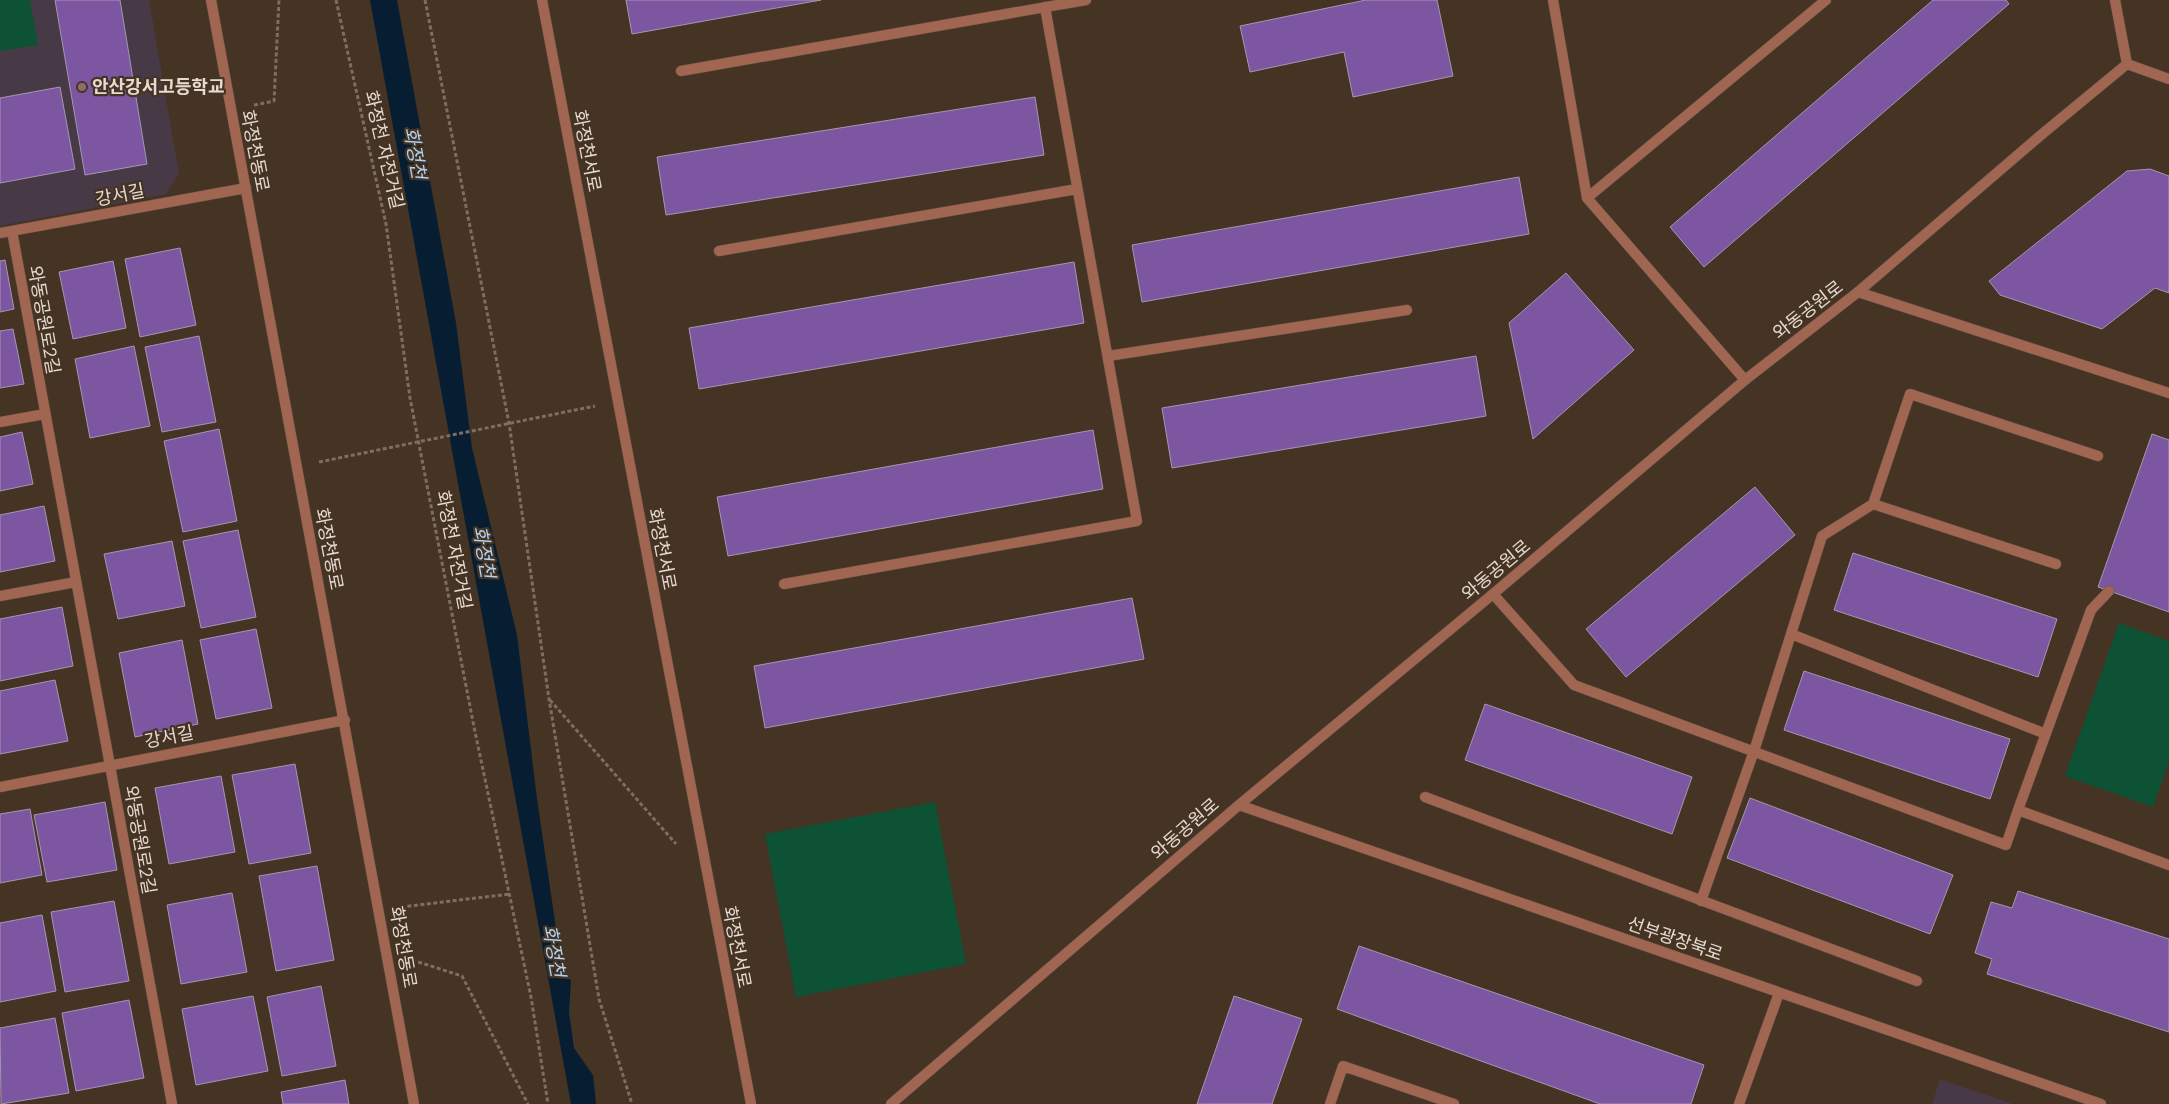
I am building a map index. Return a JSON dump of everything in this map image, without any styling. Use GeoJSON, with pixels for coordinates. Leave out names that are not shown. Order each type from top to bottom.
{"type":"FeatureCollection","features":[{"type":"Feature","properties":{"kind":"street","name":"화정천동로"},"geometry":{"type":"LineString","coordinates":[[211,0],[296,467],[345,720],[414,1104]]}},
{"type":"Feature","properties":{"kind":"street","name":"화정천서로"},"geometry":{"type":"LineString","coordinates":[[542,0],[751,1104]]}},
{"type":"Feature","properties":{"kind":"street"},"geometry":{"type":"LineString","coordinates":[[681,71],[1086,0]]}},
{"type":"Feature","properties":{"kind":"street"},"geometry":{"type":"LineString","coordinates":[[1553,0],[1587,198],[1745,380]]}},
{"type":"Feature","properties":{"kind":"street"},"geometry":{"type":"LineString","coordinates":[[1587,198],[1826,0]]}},
{"type":"Feature","properties":{"kind":"street"},"geometry":{"type":"LineString","coordinates":[[2115,0],[2127,64],[2169,80]]}},
{"type":"Feature","properties":{"kind":"street"},"geometry":{"type":"LineString","coordinates":[[784,584],[1137,520],[1045,7]]}},
{"type":"Feature","properties":{"kind":"street","name":"와동공원로"},"geometry":{"type":"LineString","coordinates":[[891,1104],[1239,805],[1493,594],[1745,380],[1858,292],[2127,64]]}},
{"type":"Feature","properties":{"kind":"street","name":"강서길"},"geometry":{"type":"LineString","coordinates":[[0,234],[246,188]]}},
{"type":"Feature","properties":{"kind":"street"},"geometry":{"type":"LineString","coordinates":[[719,251],[1077,189]]}},
{"type":"Feature","properties":{"kind":"street","name":"와동공원로2길"},"geometry":{"type":"LineString","coordinates":[[12,231],[172,1104]]}},
{"type":"Feature","properties":{"kind":"street"},"geometry":{"type":"LineString","coordinates":[[1858,292],[2169,393]]}},
{"type":"Feature","properties":{"kind":"street"},"geometry":{"type":"LineString","coordinates":[[1108,356],[1408,310]]}},
{"type":"Feature","properties":{"kind":"street"},"geometry":{"type":"LineString","coordinates":[[1701,901],[1754,751],[1822,536],[1873,504],[1910,394],[2098,456]]}},
{"type":"Feature","properties":{"kind":"street"},"geometry":{"type":"LineString","coordinates":[[0,422],[45,414]]}},
{"type":"Feature","properties":{"kind":"street"},"geometry":{"type":"LineString","coordinates":[[1873,504],[2056,564]]}},
{"type":"Feature","properties":{"kind":"street"},"geometry":{"type":"LineString","coordinates":[[0,596],[76,582]]}},
{"type":"Feature","properties":{"kind":"street"},"geometry":{"type":"LineString","coordinates":[[1493,594],[1574,685],[2006,845],[2091,610],[2109,591]]}},
{"type":"Feature","properties":{"kind":"street"},"geometry":{"type":"LineString","coordinates":[[1791,634],[2046,734]]}},
{"type":"Feature","properties":{"kind":"street","name":"강서길"},"geometry":{"type":"LineString","coordinates":[[0,787],[345,720]]}},
{"type":"Feature","properties":{"kind":"street"},"geometry":{"type":"LineString","coordinates":[[1425,797],[1917,981]]}},
{"type":"Feature","properties":{"kind":"street","name":"선부광장북로"},"geometry":{"type":"LineString","coordinates":[[1239,805],[2100,1104]]}},
{"type":"Feature","properties":{"kind":"street"},"geometry":{"type":"LineString","coordinates":[[2018,810],[2169,865]]}},
{"type":"Feature","properties":{"kind":"street"},"geometry":{"type":"LineString","coordinates":[[1739,1104],[1779,992]]}},
{"type":"Feature","properties":{"kind":"street"},"geometry":{"type":"LineString","coordinates":[[1330,1104],[1343,1066],[1454,1104]]}},
{"type":"Feature","properties":{"kind":"path"},"geometry":{"type":"LineString","coordinates":[[231,111],[274,101],[279,0]]}},
{"type":"Feature","properties":{"kind":"path","name":"화정천 자전거길"},"geometry":{"type":"LineString","coordinates":[[336,0],[386,224],[410,398],[474,727],[531,997],[548,1104]]}},
{"type":"Feature","properties":{"kind":"path"},"geometry":{"type":"LineString","coordinates":[[425,0],[509,423],[550,699],[599,999],[632,1104]]}},
{"type":"Feature","properties":{"kind":"path"},"geometry":{"type":"LineString","coordinates":[[296,467],[618,401]]}},
{"type":"Feature","properties":{"kind":"path"},"geometry":{"type":"LineString","coordinates":[[550,699],[677,845]]}},
{"type":"Feature","properties":{"kind":"path"},"geometry":{"type":"LineString","coordinates":[[379,910],[510,894]]}},
{"type":"Feature","properties":{"kind":"path"},"geometry":{"type":"LineString","coordinates":[[387,952],[462,976],[528,1104]]}},
{"type":"Feature","properties":{"kind":"shaded area","name":"안산강서고등학교"},"geometry":{"type":"Polygon","coordinates":[[[0,0],[149,0],[179,174],[166,194],[0,226],[0,0]]]}},
{"type":"Feature","properties":{"kind":"shaded area"},"geometry":{"type":"Polygon","coordinates":[[[1940,1079],[2013,1104],[1932,1104],[1940,1079]]]}},
{"type":"Feature","properties":{"kind":"green space"},"geometry":{"type":"Polygon","coordinates":[[[0,0],[30,0],[38,45],[0,51],[0,0]]]}},
{"type":"Feature","properties":{"kind":"green space"},"geometry":{"type":"Polygon","coordinates":[[[2119,623],[2169,641],[2169,761],[2153,807],[2065,776],[2119,623]]]}},
{"type":"Feature","properties":{"kind":"green space"},"geometry":{"type":"Polygon","coordinates":[[[935,802],[966,964],[796,997],[765,834],[935,802]]]}},
{"type":"Feature","properties":{"kind":"water","name":"화정천"},"geometry":{"type":"Polygon","coordinates":[[[370,0],[397,0],[456,323],[472,448],[517,635],[537,799],[563,976],[571,980],[569,1012],[574,1048],[593,1075],[596,1104],[571,1104],[370,0]]]}},
{"type":"Feature","properties":{"kind":"building"},"geometry":{"type":"Polygon","coordinates":[[[55,0],[120,0],[147,164],[85,175],[55,0]]]}},
{"type":"Feature","properties":{"kind":"building"},"geometry":{"type":"Polygon","coordinates":[[[626,0],[821,0],[632,34],[626,0]]]}},
{"type":"Feature","properties":{"kind":"building"},"geometry":{"type":"Polygon","coordinates":[[[1366,0],[1437,0],[1453,76],[1353,97],[1344,52],[1250,72],[1240,26],[1366,0]]]}},
{"type":"Feature","properties":{"kind":"building"},"geometry":{"type":"Polygon","coordinates":[[[1933,0],[2006,0],[2009,4],[1704,267],[1670,227],[1933,0]]]}},
{"type":"Feature","properties":{"kind":"building"},"geometry":{"type":"Polygon","coordinates":[[[60,87],[75,169],[0,183],[0,98],[60,87]]]}},
{"type":"Feature","properties":{"kind":"building"},"geometry":{"type":"Polygon","coordinates":[[[1035,97],[1044,155],[666,215],[657,157],[1035,97]]]}},
{"type":"Feature","properties":{"kind":"building"},"geometry":{"type":"Polygon","coordinates":[[[2150,169],[2169,176],[2169,293],[2155,288],[2102,329],[2000,295],[1989,281],[2127,171],[2150,169]]]}},
{"type":"Feature","properties":{"kind":"building"},"geometry":{"type":"Polygon","coordinates":[[[1519,177],[1529,234],[1142,302],[1132,245],[1519,177]]]}},
{"type":"Feature","properties":{"kind":"building"},"geometry":{"type":"Polygon","coordinates":[[[180,248],[196,325],[140,337],[125,259],[180,248]]]}},
{"type":"Feature","properties":{"kind":"building"},"geometry":{"type":"Polygon","coordinates":[[[5,260],[14,309],[0,312],[0,261],[5,260]]]}},
{"type":"Feature","properties":{"kind":"building"},"geometry":{"type":"Polygon","coordinates":[[[113,261],[126,328],[73,339],[59,272],[113,261]]]}},
{"type":"Feature","properties":{"kind":"building"},"geometry":{"type":"Polygon","coordinates":[[[1074,262],[1084,323],[699,389],[689,328],[1074,262]]]}},
{"type":"Feature","properties":{"kind":"building"},"geometry":{"type":"Polygon","coordinates":[[[1566,273],[1634,350],[1533,439],[1509,323],[1566,273]]]}},
{"type":"Feature","properties":{"kind":"building"},"geometry":{"type":"Polygon","coordinates":[[[13,329],[24,384],[0,388],[0,331],[13,329]]]}},
{"type":"Feature","properties":{"kind":"building"},"geometry":{"type":"Polygon","coordinates":[[[199,336],[216,422],[162,432],[145,347],[199,336]]]}},
{"type":"Feature","properties":{"kind":"building"},"geometry":{"type":"Polygon","coordinates":[[[134,346],[150,426],[90,438],[75,359],[134,346]]]}},
{"type":"Feature","properties":{"kind":"building"},"geometry":{"type":"Polygon","coordinates":[[[1476,356],[1486,416],[1172,468],[1162,408],[1476,356]]]}},
{"type":"Feature","properties":{"kind":"building"},"geometry":{"type":"Polygon","coordinates":[[[219,429],[237,521],[183,532],[164,441],[219,429]]]}},
{"type":"Feature","properties":{"kind":"building"},"geometry":{"type":"Polygon","coordinates":[[[1093,430],[1103,489],[728,556],[717,497],[1093,430]]]}},
{"type":"Feature","properties":{"kind":"building"},"geometry":{"type":"Polygon","coordinates":[[[22,432],[33,484],[0,491],[0,437],[22,432]]]}},
{"type":"Feature","properties":{"kind":"building"},"geometry":{"type":"Polygon","coordinates":[[[2152,434],[2169,440],[2169,612],[2098,587],[2152,434]]]}},
{"type":"Feature","properties":{"kind":"building"},"geometry":{"type":"Polygon","coordinates":[[[1755,487],[1795,535],[1626,677],[1586,629],[1755,487]]]}},
{"type":"Feature","properties":{"kind":"building"},"geometry":{"type":"Polygon","coordinates":[[[44,506],[55,561],[0,572],[0,515],[44,506]]]}},
{"type":"Feature","properties":{"kind":"building"},"geometry":{"type":"Polygon","coordinates":[[[238,530],[256,617],[201,628],[183,541],[238,530]]]}},
{"type":"Feature","properties":{"kind":"building"},"geometry":{"type":"Polygon","coordinates":[[[172,541],[185,606],[118,619],[104,554],[172,541]]]}},
{"type":"Feature","properties":{"kind":"building"},"geometry":{"type":"Polygon","coordinates":[[[1853,553],[2057,619],[2038,677],[1834,610],[1853,553]]]}},
{"type":"Feature","properties":{"kind":"building"},"geometry":{"type":"Polygon","coordinates":[[[1132,598],[1144,659],[765,728],[754,666],[1132,598]]]}},
{"type":"Feature","properties":{"kind":"building"},"geometry":{"type":"Polygon","coordinates":[[[62,607],[73,666],[0,681],[0,619],[62,607]]]}},
{"type":"Feature","properties":{"kind":"building"},"geometry":{"type":"Polygon","coordinates":[[[256,629],[272,708],[216,719],[200,640],[256,629]]]}},
{"type":"Feature","properties":{"kind":"building"},"geometry":{"type":"Polygon","coordinates":[[[182,640],[198,724],[135,737],[119,653],[182,640]]]}},
{"type":"Feature","properties":{"kind":"building"},"geometry":{"type":"Polygon","coordinates":[[[1804,671],[2010,739],[1990,799],[1784,730],[1804,671]]]}},
{"type":"Feature","properties":{"kind":"building"},"geometry":{"type":"Polygon","coordinates":[[[55,680],[68,741],[0,754],[0,691],[55,680]]]}},
{"type":"Feature","properties":{"kind":"building"},"geometry":{"type":"Polygon","coordinates":[[[1485,704],[1692,777],[1672,834],[1465,760],[1485,704]]]}},
{"type":"Feature","properties":{"kind":"building"},"geometry":{"type":"Polygon","coordinates":[[[295,764],[311,853],[249,864],[232,775],[295,764]]]}},
{"type":"Feature","properties":{"kind":"building"},"geometry":{"type":"Polygon","coordinates":[[[221,776],[235,852],[169,864],[155,788],[221,776]]]}},
{"type":"Feature","properties":{"kind":"building"},"geometry":{"type":"Polygon","coordinates":[[[1750,798],[1953,875],[1930,934],[1727,858],[1750,798]]]}},
{"type":"Feature","properties":{"kind":"building"},"geometry":{"type":"Polygon","coordinates":[[[105,802],[117,870],[47,882],[34,815],[105,802]]]}},
{"type":"Feature","properties":{"kind":"building"},"geometry":{"type":"Polygon","coordinates":[[[30,809],[42,875],[0,883],[0,814],[30,809]]]}},
{"type":"Feature","properties":{"kind":"building"},"geometry":{"type":"Polygon","coordinates":[[[317,866],[334,960],[276,971],[259,876],[317,866]]]}},
{"type":"Feature","properties":{"kind":"building"},"geometry":{"type":"Polygon","coordinates":[[[2018,891],[2169,939],[2169,1032],[1987,974],[1992,959],[1975,953],[1991,902],[2012,908],[2018,891]]]}},
{"type":"Feature","properties":{"kind":"building"},"geometry":{"type":"Polygon","coordinates":[[[232,893],[247,972],[181,984],[167,905],[232,893]]]}},
{"type":"Feature","properties":{"kind":"building"},"geometry":{"type":"Polygon","coordinates":[[[114,901],[129,981],[65,992],[51,912],[114,901]]]}},
{"type":"Feature","properties":{"kind":"building"},"geometry":{"type":"Polygon","coordinates":[[[42,915],[56,991],[0,1002],[0,923],[42,915]]]}},
{"type":"Feature","properties":{"kind":"building"},"geometry":{"type":"Polygon","coordinates":[[[1359,946],[1704,1065],[1691,1104],[1600,1104],[1337,1009],[1359,946]]]}},
{"type":"Feature","properties":{"kind":"building"},"geometry":{"type":"Polygon","coordinates":[[[321,986],[336,1066],[282,1076],[267,997],[321,986]]]}},
{"type":"Feature","properties":{"kind":"building"},"geometry":{"type":"Polygon","coordinates":[[[253,996],[268,1071],[196,1085],[182,1009],[253,996]]]}},
{"type":"Feature","properties":{"kind":"building"},"geometry":{"type":"Polygon","coordinates":[[[1234,996],[1302,1019],[1272,1104],[1197,1104],[1234,996]]]}},
{"type":"Feature","properties":{"kind":"building"},"geometry":{"type":"Polygon","coordinates":[[[129,1000],[144,1078],[76,1091],[62,1013],[129,1000]]]}},
{"type":"Feature","properties":{"kind":"building"},"geometry":{"type":"Polygon","coordinates":[[[55,1018],[69,1093],[1,1104],[0,1028],[55,1018]]]}},
{"type":"Feature","properties":{"kind":"building"},"geometry":{"type":"Polygon","coordinates":[[[345,1080],[349,1104],[283,1104],[281,1092],[345,1080]]]}},
{"type":"Feature","properties":{"kind":"place","name":"안산강서고등학교"},"geometry":{"type":"Point","coordinates":[82,87]}}]}
